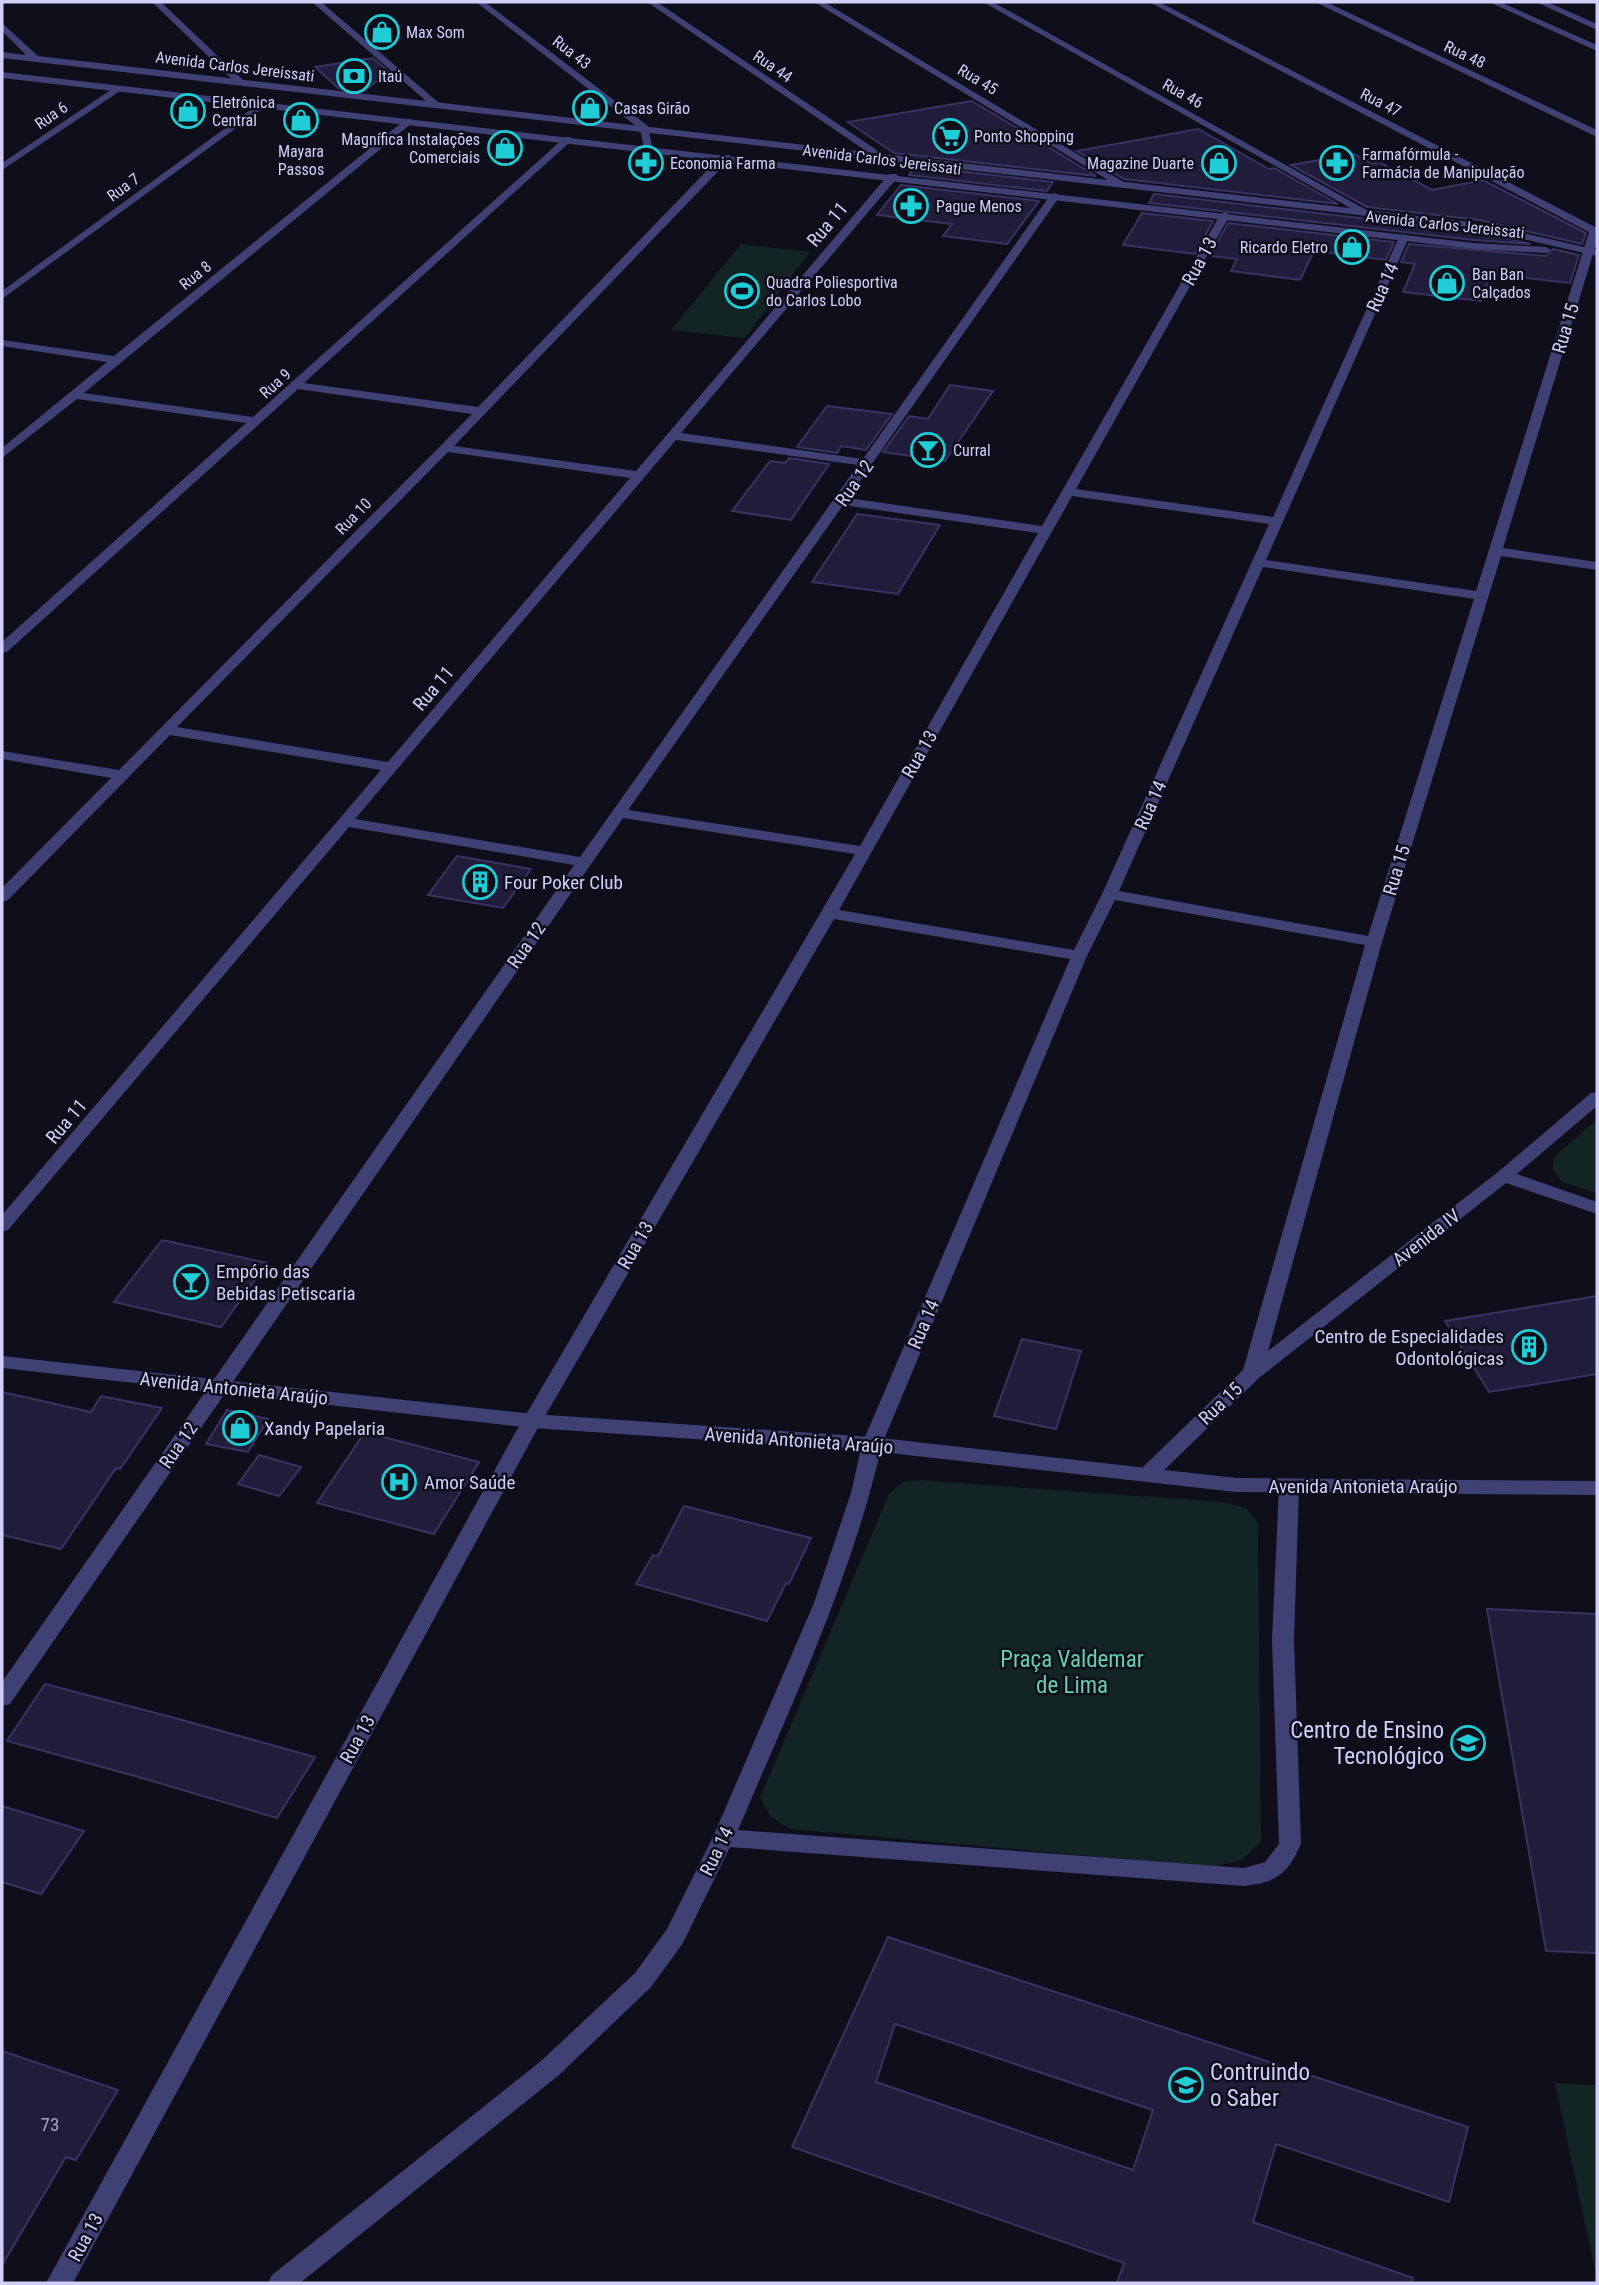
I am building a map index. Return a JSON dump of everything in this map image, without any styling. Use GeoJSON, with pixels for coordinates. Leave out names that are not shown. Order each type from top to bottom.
{"type":"FeatureCollection","features":[{"type":"Feature","properties":{"kind":"street"},"geometry":{"type":"LineString","coordinates":[[156,2],[242,83]]}},
{"type":"Feature","properties":{"kind":"street"},"geometry":{"type":"LineString","coordinates":[[316,2],[436,105]]}},
{"type":"Feature","properties":{"kind":"street","name":"Rua 43"},"geometry":{"type":"LineString","coordinates":[[480,2],[645,128]]}},
{"type":"Feature","properties":{"kind":"street","name":"Rua 44"},"geometry":{"type":"LineString","coordinates":[[651,2],[878,155]]}},
{"type":"Feature","properties":{"kind":"street","name":"Rua 45"},"geometry":{"type":"LineString","coordinates":[[818,2],[1122,184]]}},
{"type":"Feature","properties":{"kind":"street","name":"Rua 46"},"geometry":{"type":"LineString","coordinates":[[987,2],[1365,212]]}},
{"type":"Feature","properties":{"kind":"street","name":"Rua 47"},"geometry":{"type":"LineString","coordinates":[[1153,2],[1596,231]]}},
{"type":"Feature","properties":{"kind":"street","name":"Rua 48"},"geometry":{"type":"LineString","coordinates":[[1320,2],[1597,134]]}},
{"type":"Feature","properties":{"kind":"street"},"geometry":{"type":"LineString","coordinates":[[1493,2],[1597,48]]}},
{"type":"Feature","properties":{"kind":"street"},"geometry":{"type":"LineString","coordinates":[[1540,2],[1597,27]]}},
{"type":"Feature","properties":{"kind":"street"},"geometry":{"type":"LineString","coordinates":[[2,26],[35,59]]}},
{"type":"Feature","properties":{"kind":"street","name":"Avenida Carlos Jereissati"},"geometry":{"type":"LineString","coordinates":[[2,55],[1479,226],[1593,253]]}},
{"type":"Feature","properties":{"kind":"street","name":"Avenida Carlos Jereissati"},"geometry":{"type":"LineString","coordinates":[[2,75],[893,176],[1474,246],[1593,253]]}},
{"type":"Feature","properties":{"kind":"street","name":"Rua 6"},"geometry":{"type":"LineString","coordinates":[[2,167],[118,89]]}},
{"type":"Feature","properties":{"kind":"street","name":"Rua 7"},"geometry":{"type":"LineString","coordinates":[[2,296],[264,104]]}},
{"type":"Feature","properties":{"kind":"street","name":"Rua 8"},"geometry":{"type":"LineString","coordinates":[[2,454],[409,121]]}},
{"type":"Feature","properties":{"kind":"street"},"geometry":{"type":"LineString","coordinates":[[645,128],[649,148]]}},
{"type":"Feature","properties":{"kind":"street","name":"Rua 9"},"geometry":{"type":"LineString","coordinates":[[2,649],[568,139]]}},
{"type":"Feature","properties":{"kind":"street","name":"Rua 10"},"geometry":{"type":"LineString","coordinates":[[2,897],[445,448],[726,157]]}},
{"type":"Feature","properties":{"kind":"street","name":"Rua 11"},"geometry":{"type":"LineString","coordinates":[[2,1226],[893,176]]}},
{"type":"Feature","properties":{"kind":"street","name":"Rua 12"},"geometry":{"type":"LineString","coordinates":[[2,1698],[584,862],[1055,196]]}},
{"type":"Feature","properties":{"kind":"street","name":"Rua 13"},"geometry":{"type":"LineString","coordinates":[[59,2283],[533,1420],[829,912],[1225,215]]}},
{"type":"Feature","properties":{"kind":"street","name":"Rua 15"},"geometry":{"type":"LineString","coordinates":[[1147,1475],[1252,1373],[1374,942],[1495,551],[1593,253],[1596,231]]}},
{"type":"Feature","properties":{"kind":"street","name":"Rua 14"},"geometry":{"type":"LineString","coordinates":[[281,2283],[550,2068],[607,2017],[643,1980],[675,1936],[724,1838],[824,1603],[861,1493],[872,1444],[1079,956],[1110,894],[1404,237]]}},
{"type":"Feature","properties":{"kind":"street"},"geometry":{"type":"LineString","coordinates":[[2,343],[117,360]]}},
{"type":"Feature","properties":{"kind":"street"},"geometry":{"type":"LineString","coordinates":[[296,385],[479,411]]}},
{"type":"Feature","properties":{"kind":"street"},"geometry":{"type":"LineString","coordinates":[[74,395],[256,421]]}},
{"type":"Feature","properties":{"kind":"street"},"geometry":{"type":"LineString","coordinates":[[673,436],[868,463]]}},
{"type":"Feature","properties":{"kind":"street"},"geometry":{"type":"LineString","coordinates":[[445,448],[639,475]]}},
{"type":"Feature","properties":{"kind":"street"},"geometry":{"type":"LineString","coordinates":[[1069,492],[1277,521]]}},
{"type":"Feature","properties":{"kind":"street"},"geometry":{"type":"LineString","coordinates":[[841,501],[1046,530]]}},
{"type":"Feature","properties":{"kind":"street"},"geometry":{"type":"LineString","coordinates":[[1495,551],[1597,566]]}},
{"type":"Feature","properties":{"kind":"street"},"geometry":{"type":"LineString","coordinates":[[1259,563],[1481,596]]}},
{"type":"Feature","properties":{"kind":"street"},"geometry":{"type":"LineString","coordinates":[[167,730],[391,767]]}},
{"type":"Feature","properties":{"kind":"street"},"geometry":{"type":"LineString","coordinates":[[2,755],[121,775]]}},
{"type":"Feature","properties":{"kind":"street"},"geometry":{"type":"LineString","coordinates":[[620,813],[864,851]]}},
{"type":"Feature","properties":{"kind":"street"},"geometry":{"type":"LineString","coordinates":[[345,822],[584,862]]}},
{"type":"Feature","properties":{"kind":"street"},"geometry":{"type":"LineString","coordinates":[[1110,894],[1374,942]]}},
{"type":"Feature","properties":{"kind":"street"},"geometry":{"type":"LineString","coordinates":[[829,912],[1079,956]]}},
{"type":"Feature","properties":{"kind":"street","name":"Avenida IV"},"geometry":{"type":"LineString","coordinates":[[1252,1373],[1504,1176],[1597,1097]]}},
{"type":"Feature","properties":{"kind":"street"},"geometry":{"type":"LineString","coordinates":[[1504,1176],[1597,1208]]}},
{"type":"Feature","properties":{"kind":"street","name":"Avenida Antonieta Araújo"},"geometry":{"type":"LineString","coordinates":[[2,1362],[533,1420],[872,1444],[1236,1485],[1597,1488]]}},
{"type":"Feature","properties":{"kind":"street"},"geometry":{"type":"LineString","coordinates":[[724,1838],[1244,1877],[1262,1875],[1280,1865],[1290,1843],[1283,1640],[1289,1487]]}},
{"type":"Feature","properties":{"kind":"green space","name":"Quadra Poliesportiva do Carlos Lobo"},"geometry":{"type":"Polygon","coordinates":[[[741,244],[810,252],[745,338],[671,330],[741,244]]]}},
{"type":"Feature","properties":{"kind":"green space"},"geometry":{"type":"Polygon","coordinates":[[[1597,1119],[1597,1193],[1562,1182],[1553,1169],[1554,1157],[1597,1119]]]}},
{"type":"Feature","properties":{"kind":"green space","name":"Praça Valdemar de Lima"},"geometry":{"type":"Polygon","coordinates":[[[915,1480],[1224,1502],[1246,1508],[1258,1523],[1261,1842],[1242,1860],[1211,1867],[790,1829],[771,1817],[760,1798],[889,1494],[903,1482],[915,1480]]]}},
{"type":"Feature","properties":{"kind":"green space"},"geometry":{"type":"Polygon","coordinates":[[[1555,2083],[1597,2085],[1597,2280],[1555,2083]]]}},
{"type":"Feature","properties":{"kind":"building","name":"Itaú"},"geometry":{"type":"Polygon","coordinates":[[[373,58],[389,72],[364,91],[338,88],[315,67],[373,58]]]}},
{"type":"Feature","properties":{"kind":"building","name":"Ponto Shopping"},"geometry":{"type":"Polygon","coordinates":[[[972,101],[1096,176],[894,153],[848,122],[972,101]]]}},
{"type":"Feature","properties":{"kind":"building"},"geometry":{"type":"Polygon","coordinates":[[[1198,129],[1338,204],[1124,179],[1077,151],[1198,129]]]}},
{"type":"Feature","properties":{"kind":"building"},"geometry":{"type":"Polygon","coordinates":[[[1354,154],[1372,164],[1379,162],[1432,190],[1483,180],[1586,233],[1582,244],[1479,220],[1367,207],[1291,165],[1354,154]]]}},
{"type":"Feature","properties":{"kind":"building"},"geometry":{"type":"Polygon","coordinates":[[[914,166],[1053,182],[1047,191],[909,175],[914,166]]]}},
{"type":"Feature","properties":{"kind":"building"},"geometry":{"type":"Polygon","coordinates":[[[901,185],[1039,201],[1007,244],[943,236],[952,224],[877,215],[901,185]]]}},
{"type":"Feature","properties":{"kind":"building"},"geometry":{"type":"Polygon","coordinates":[[[1154,194],[1479,232],[1531,244],[1474,240],[1149,203],[1154,194]]]}},
{"type":"Feature","properties":{"kind":"building"},"geometry":{"type":"Polygon","coordinates":[[[1142,213],[1213,221],[1195,254],[1123,245],[1142,213]]]}},
{"type":"Feature","properties":{"kind":"building"},"geometry":{"type":"Polygon","coordinates":[[[1228,223],[1394,242],[1386,260],[1314,251],[1300,280],[1231,271],[1237,259],[1210,256],[1228,223]]]}},
{"type":"Feature","properties":{"kind":"building"},"geometry":{"type":"Polygon","coordinates":[[[1409,244],[1546,256],[1553,249],[1579,255],[1570,283],[1491,274],[1481,301],[1403,292],[1415,264],[1401,262],[1409,244]]]}},
{"type":"Feature","properties":{"kind":"building"},"geometry":{"type":"Polygon","coordinates":[[[950,385],[993,391],[945,461],[883,452],[909,416],[928,419],[950,385]]]}},
{"type":"Feature","properties":{"kind":"building"},"geometry":{"type":"Polygon","coordinates":[[[827,406],[892,414],[866,450],[841,446],[837,453],[797,447],[827,406]]]}},
{"type":"Feature","properties":{"kind":"building"},"geometry":{"type":"Polygon","coordinates":[[[789,458],[829,464],[791,520],[732,511],[770,461],[785,463],[789,458]]]}},
{"type":"Feature","properties":{"kind":"building"},"geometry":{"type":"Polygon","coordinates":[[[857,514],[940,525],[898,594],[812,582],[857,514]]]}},
{"type":"Feature","properties":{"kind":"building","name":"Four Poker Club"},"geometry":{"type":"Polygon","coordinates":[[[457,856],[531,869],[503,908],[428,895],[457,856]]]}},
{"type":"Feature","properties":{"kind":"building","name":"Empório das Bebidas Petiscaria"},"geometry":{"type":"Polygon","coordinates":[[[162,1240],[267,1263],[221,1327],[114,1302],[162,1240]]]}},
{"type":"Feature","properties":{"kind":"building","name":"Centro de Especialidades Odontológicas"},"geometry":{"type":"Polygon","coordinates":[[[1597,1296],[1597,1374],[1489,1392],[1445,1321],[1597,1296]]]}},
{"type":"Feature","properties":{"kind":"building"},"geometry":{"type":"Polygon","coordinates":[[[1022,1339],[1081,1351],[1056,1429],[994,1416],[1022,1339]]]}},
{"type":"Feature","properties":{"kind":"building"},"geometry":{"type":"Polygon","coordinates":[[[2,1392],[91,1412],[101,1396],[162,1408],[120,1469],[116,1468],[61,1549],[2,1535],[2,1392]]]}},
{"type":"Feature","properties":{"kind":"building","name":"Xandy Papelaria"},"geometry":{"type":"Polygon","coordinates":[[[227,1410],[268,1419],[248,1452],[206,1444],[227,1410]]]}},
{"type":"Feature","properties":{"kind":"building","name":"Amor Saúde"},"geometry":{"type":"Polygon","coordinates":[[[365,1432],[479,1462],[434,1534],[317,1503],[365,1432]]]}},
{"type":"Feature","properties":{"kind":"building"},"geometry":{"type":"Polygon","coordinates":[[[259,1455],[301,1467],[279,1496],[238,1484],[259,1455]]]}},
{"type":"Feature","properties":{"kind":"building"},"geometry":{"type":"Polygon","coordinates":[[[684,1506],[811,1538],[789,1584],[786,1583],[767,1621],[636,1584],[653,1555],[658,1556],[684,1506]]]}},
{"type":"Feature","properties":{"kind":"building"},"geometry":{"type":"Polygon","coordinates":[[[1487,1609],[1597,1614],[1597,1953],[1546,1951],[1487,1609]]]}},
{"type":"Feature","properties":{"kind":"building"},"geometry":{"type":"Polygon","coordinates":[[[45,1684],[315,1757],[277,1818],[7,1741],[45,1684]]]}},
{"type":"Feature","properties":{"kind":"building"},"geometry":{"type":"Polygon","coordinates":[[[2,1806],[84,1831],[41,1894],[2,1882],[2,1806]]]}},
{"type":"Feature","properties":{"kind":"building"},"geometry":{"type":"Polygon","coordinates":[[[888,1937],[1468,2127],[1449,2202],[1276,2144],[1253,2222],[1413,2278],[1412,2283],[1117,2283],[1124,2263],[792,2147],[888,1937]],[[895,2024],[876,2082],[1133,2170],[1153,2110],[895,2024]]]}},
{"type":"Feature","properties":{"kind":"building"},"geometry":{"type":"Polygon","coordinates":[[[2,2051],[118,2090],[76,2160],[66,2157],[2,2265],[2,2051]]]}},
{"type":"Feature","properties":{"kind":"place","name":"Max Som"},"geometry":{"type":"Point","coordinates":[382,32]}},
{"type":"Feature","properties":{"kind":"place","name":"Itaú"},"geometry":{"type":"Point","coordinates":[354,76]}},
{"type":"Feature","properties":{"kind":"place","name":"Casas Girão"},"geometry":{"type":"Point","coordinates":[590,108]}},
{"type":"Feature","properties":{"kind":"place","name":"Eletrônica Central"},"geometry":{"type":"Point","coordinates":[188,111]}},
{"type":"Feature","properties":{"kind":"place","name":"Mayara Passos"},"geometry":{"type":"Point","coordinates":[301,120]}},
{"type":"Feature","properties":{"kind":"place","name":"Ponto Shopping"},"geometry":{"type":"Point","coordinates":[950,136]}},
{"type":"Feature","properties":{"kind":"place","name":"Magnífica Instalações Comerciais"},"geometry":{"type":"Point","coordinates":[505,148]}},
{"type":"Feature","properties":{"kind":"place","name":"Economia Farma"},"geometry":{"type":"Point","coordinates":[646,163]}},
{"type":"Feature","properties":{"kind":"place","name":"Magazine Duarte"},"geometry":{"type":"Point","coordinates":[1219,163]}},
{"type":"Feature","properties":{"kind":"place","name":"Farmafórmula - Farmácia de Manipulação"},"geometry":{"type":"Point","coordinates":[1337,163]}},
{"type":"Feature","properties":{"kind":"place","name":"Pague Menos"},"geometry":{"type":"Point","coordinates":[911,206]}},
{"type":"Feature","properties":{"kind":"place","name":"Ricardo Eletro"},"geometry":{"type":"Point","coordinates":[1352,247]}},
{"type":"Feature","properties":{"kind":"place","name":"Ban Ban Calçados"},"geometry":{"type":"Point","coordinates":[1447,283]}},
{"type":"Feature","properties":{"kind":"place","name":"Quadra Poliesportiva do Carlos Lobo"},"geometry":{"type":"Point","coordinates":[742,291]}},
{"type":"Feature","properties":{"kind":"place","name":"Curral"},"geometry":{"type":"Point","coordinates":[928,450]}},
{"type":"Feature","properties":{"kind":"place","name":"Four Poker Club"},"geometry":{"type":"Point","coordinates":[480,882]}},
{"type":"Feature","properties":{"kind":"place","name":"Empório das Bebidas Petiscaria"},"geometry":{"type":"Point","coordinates":[191,1282]}},
{"type":"Feature","properties":{"kind":"place","name":"Centro de Especialidades Odontológicas"},"geometry":{"type":"Point","coordinates":[1529,1347]}},
{"type":"Feature","properties":{"kind":"place","name":"Xandy Papelaria"},"geometry":{"type":"Point","coordinates":[240,1428]}},
{"type":"Feature","properties":{"kind":"place","name":"Amor Saúde"},"geometry":{"type":"Point","coordinates":[399,1482]}},
{"type":"Feature","properties":{"kind":"place","name":"Centro de Ensino Tecnológico"},"geometry":{"type":"Point","coordinates":[1468,1743]}},
{"type":"Feature","properties":{"kind":"place","name":"Contruindo o Saber"},"geometry":{"type":"Point","coordinates":[1186,2085]}}]}
